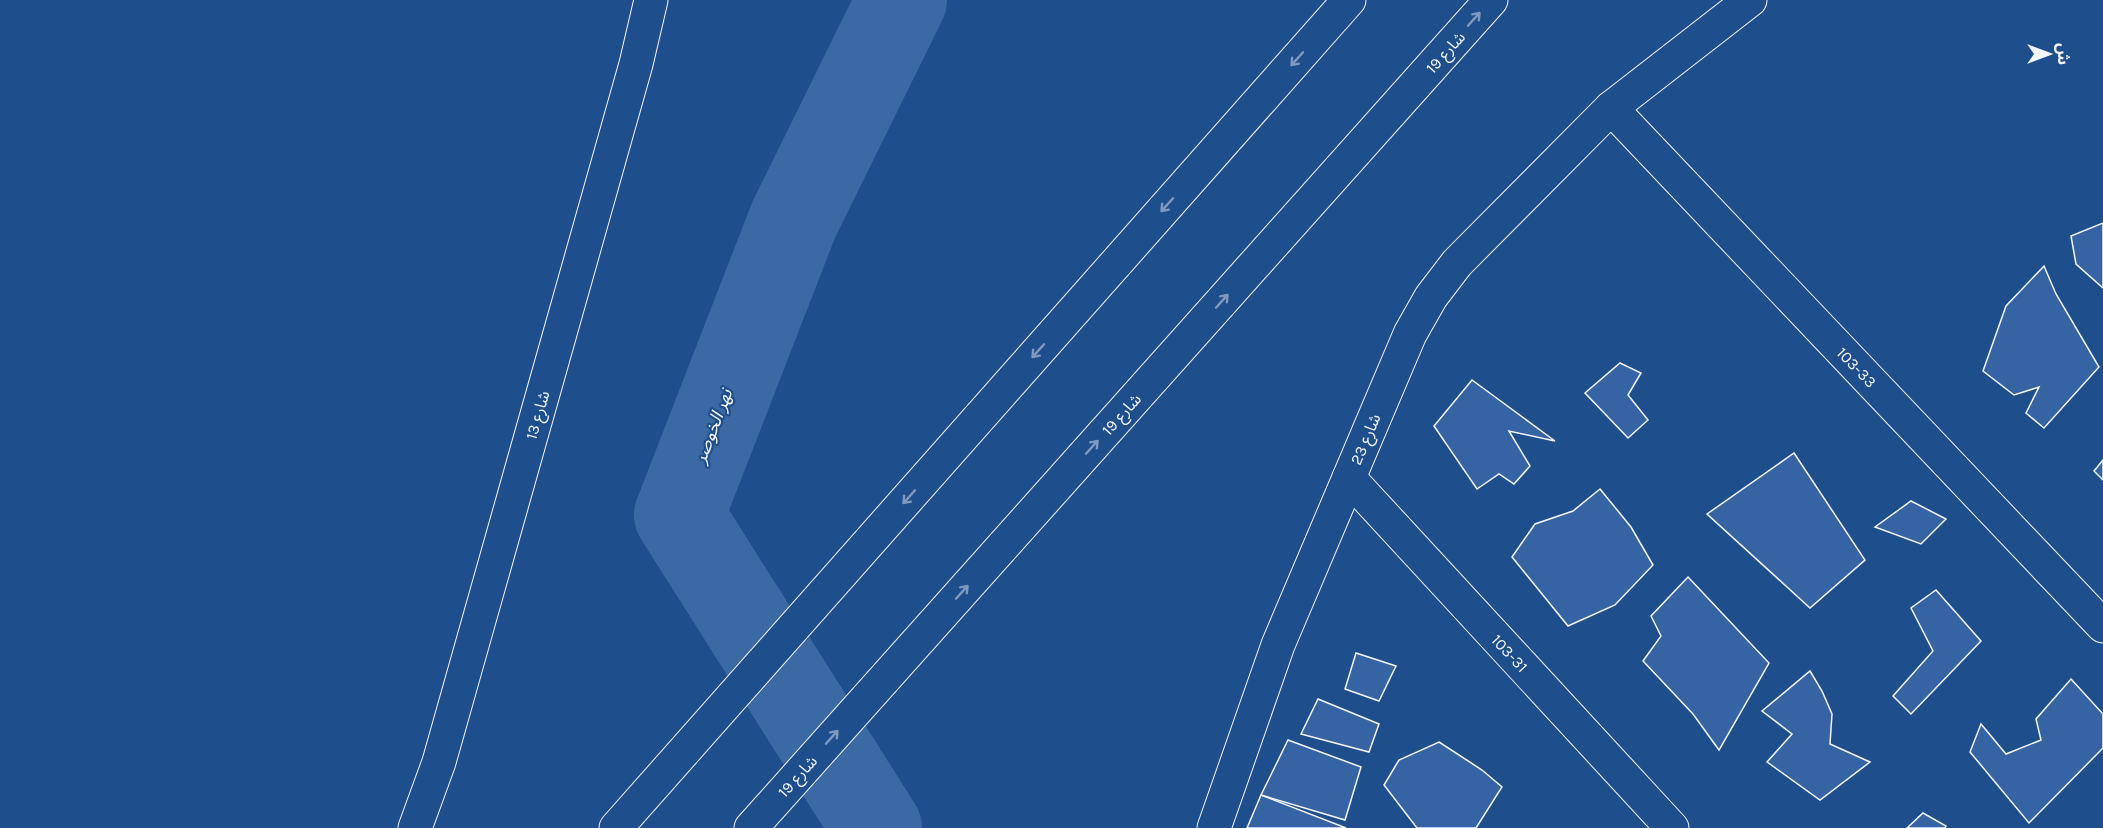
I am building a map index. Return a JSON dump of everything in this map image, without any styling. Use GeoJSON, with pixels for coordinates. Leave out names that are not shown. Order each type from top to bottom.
{"type":"FeatureCollection","features":[{"type":"Feature","properties":{"kind":"main road","name":"شارع 13"},"geometry":{"type":"LineString","coordinates":[[415,828],[439,762],[636,64],[651,0]]}},
{"type":"Feature","properties":{"kind":"main road","name":"شارع 19"},"geometry":{"type":"LineString","coordinates":[[751,828],[1491,0]]}},
{"type":"Feature","properties":{"kind":"main road","name":"شارع 23"},"geometry":{"type":"LineString","coordinates":[[1214,828],[1278,645],[1410,334],[1431,297],[1457,263],[1611,108],[1750,0]]}},
{"type":"Feature","properties":{"kind":"main road"},"geometry":{"type":"LineString","coordinates":[[616,828],[1342,8]]}},
{"type":"Feature","properties":{"kind":"main road","name":"103-33"},"geometry":{"type":"LineString","coordinates":[[1611,108],[2103,626]]}},
{"type":"Feature","properties":{"kind":"main road","name":"103-31"},"geometry":{"type":"LineString","coordinates":[[1349,478],[1671,828]]}},
{"type":"Feature","properties":{"kind":"building"},"geometry":{"type":"Polygon","coordinates":[[[2103,223],[2103,288],[2076,264],[2071,236],[2103,223]]]}},
{"type":"Feature","properties":{"kind":"building"},"geometry":{"type":"Polygon","coordinates":[[[2044,266],[2056,294],[2099,367],[2044,428],[2026,413],[2039,387],[2014,395],[1983,371],[2006,306],[2044,266]]]}},
{"type":"Feature","properties":{"kind":"building"},"geometry":{"type":"Polygon","coordinates":[[[1620,363],[1641,373],[1628,395],[1648,420],[1628,438],[1585,393],[1620,363]]]}},
{"type":"Feature","properties":{"kind":"building"},"geometry":{"type":"Polygon","coordinates":[[[1472,380],[1555,441],[1509,431],[1530,466],[1514,484],[1499,474],[1477,489],[1434,426],[1472,380]]]}},
{"type":"Feature","properties":{"kind":"building"},"geometry":{"type":"Polygon","coordinates":[[[1794,453],[1865,560],[1810,608],[1707,514],[1794,453]]]}},
{"type":"Feature","properties":{"kind":"building"},"geometry":{"type":"Polygon","coordinates":[[[2103,460],[2103,480],[2094,471],[2103,460]]]}},
{"type":"Feature","properties":{"kind":"building"},"geometry":{"type":"Polygon","coordinates":[[[1600,489],[1631,527],[1653,565],[1615,605],[1568,626],[1512,557],[1535,524],[1573,511],[1600,489]]]}},
{"type":"Feature","properties":{"kind":"building"},"geometry":{"type":"Polygon","coordinates":[[[1911,501],[1946,519],[1921,544],[1875,527],[1911,501]]]}},
{"type":"Feature","properties":{"kind":"building"},"geometry":{"type":"Polygon","coordinates":[[[1688,577],[1769,663],[1719,750],[1693,714],[1643,661],[1661,636],[1651,616],[1688,577]]]}},
{"type":"Feature","properties":{"kind":"building"},"geometry":{"type":"Polygon","coordinates":[[[1936,590],[1981,641],[1911,714],[1893,696],[1933,651],[1911,608],[1936,590]]]}},
{"type":"Feature","properties":{"kind":"building"},"geometry":{"type":"Polygon","coordinates":[[[1356,653],[1396,666],[1379,701],[1345,689],[1356,653]]]}},
{"type":"Feature","properties":{"kind":"building"},"geometry":{"type":"Polygon","coordinates":[[[1810,671],[1832,714],[1830,744],[1870,762],[1820,800],[1767,762],[1792,734],[1762,711],[1810,671]]]}},
{"type":"Feature","properties":{"kind":"building"},"geometry":{"type":"Polygon","coordinates":[[[2071,679],[2103,714],[2103,748],[2029,823],[1970,752],[1981,724],[2006,754],[2041,740],[2036,719],[2071,679]]]}},
{"type":"Feature","properties":{"kind":"building"},"geometry":{"type":"Polygon","coordinates":[[[1318,699],[1379,724],[1369,752],[1301,734],[1318,699]]]}},
{"type":"Feature","properties":{"kind":"building"},"geometry":{"type":"Polygon","coordinates":[[[1288,740],[1361,767],[1345,820],[1261,795],[1288,740]]]}},
{"type":"Feature","properties":{"kind":"building"},"geometry":{"type":"Polygon","coordinates":[[[1439,742],[1482,770],[1502,787],[1476,828],[1417,828],[1384,785],[1399,760],[1439,742]]]}},
{"type":"Feature","properties":{"kind":"building"},"geometry":{"type":"Polygon","coordinates":[[[1261,795],[1346,828],[1247,828],[1261,795]]]}},
{"type":"Feature","properties":{"kind":"building"},"geometry":{"type":"Polygon","coordinates":[[[1923,813],[1946,826],[1945,828],[1907,828],[1923,813]]]}},
{"type":"Feature","properties":{"kind":"waterway","name":"نهر الخوصر"},"geometry":{"type":"LineString","coordinates":[[877,828],[679,515],[794,219],[902,0]]}}]}
